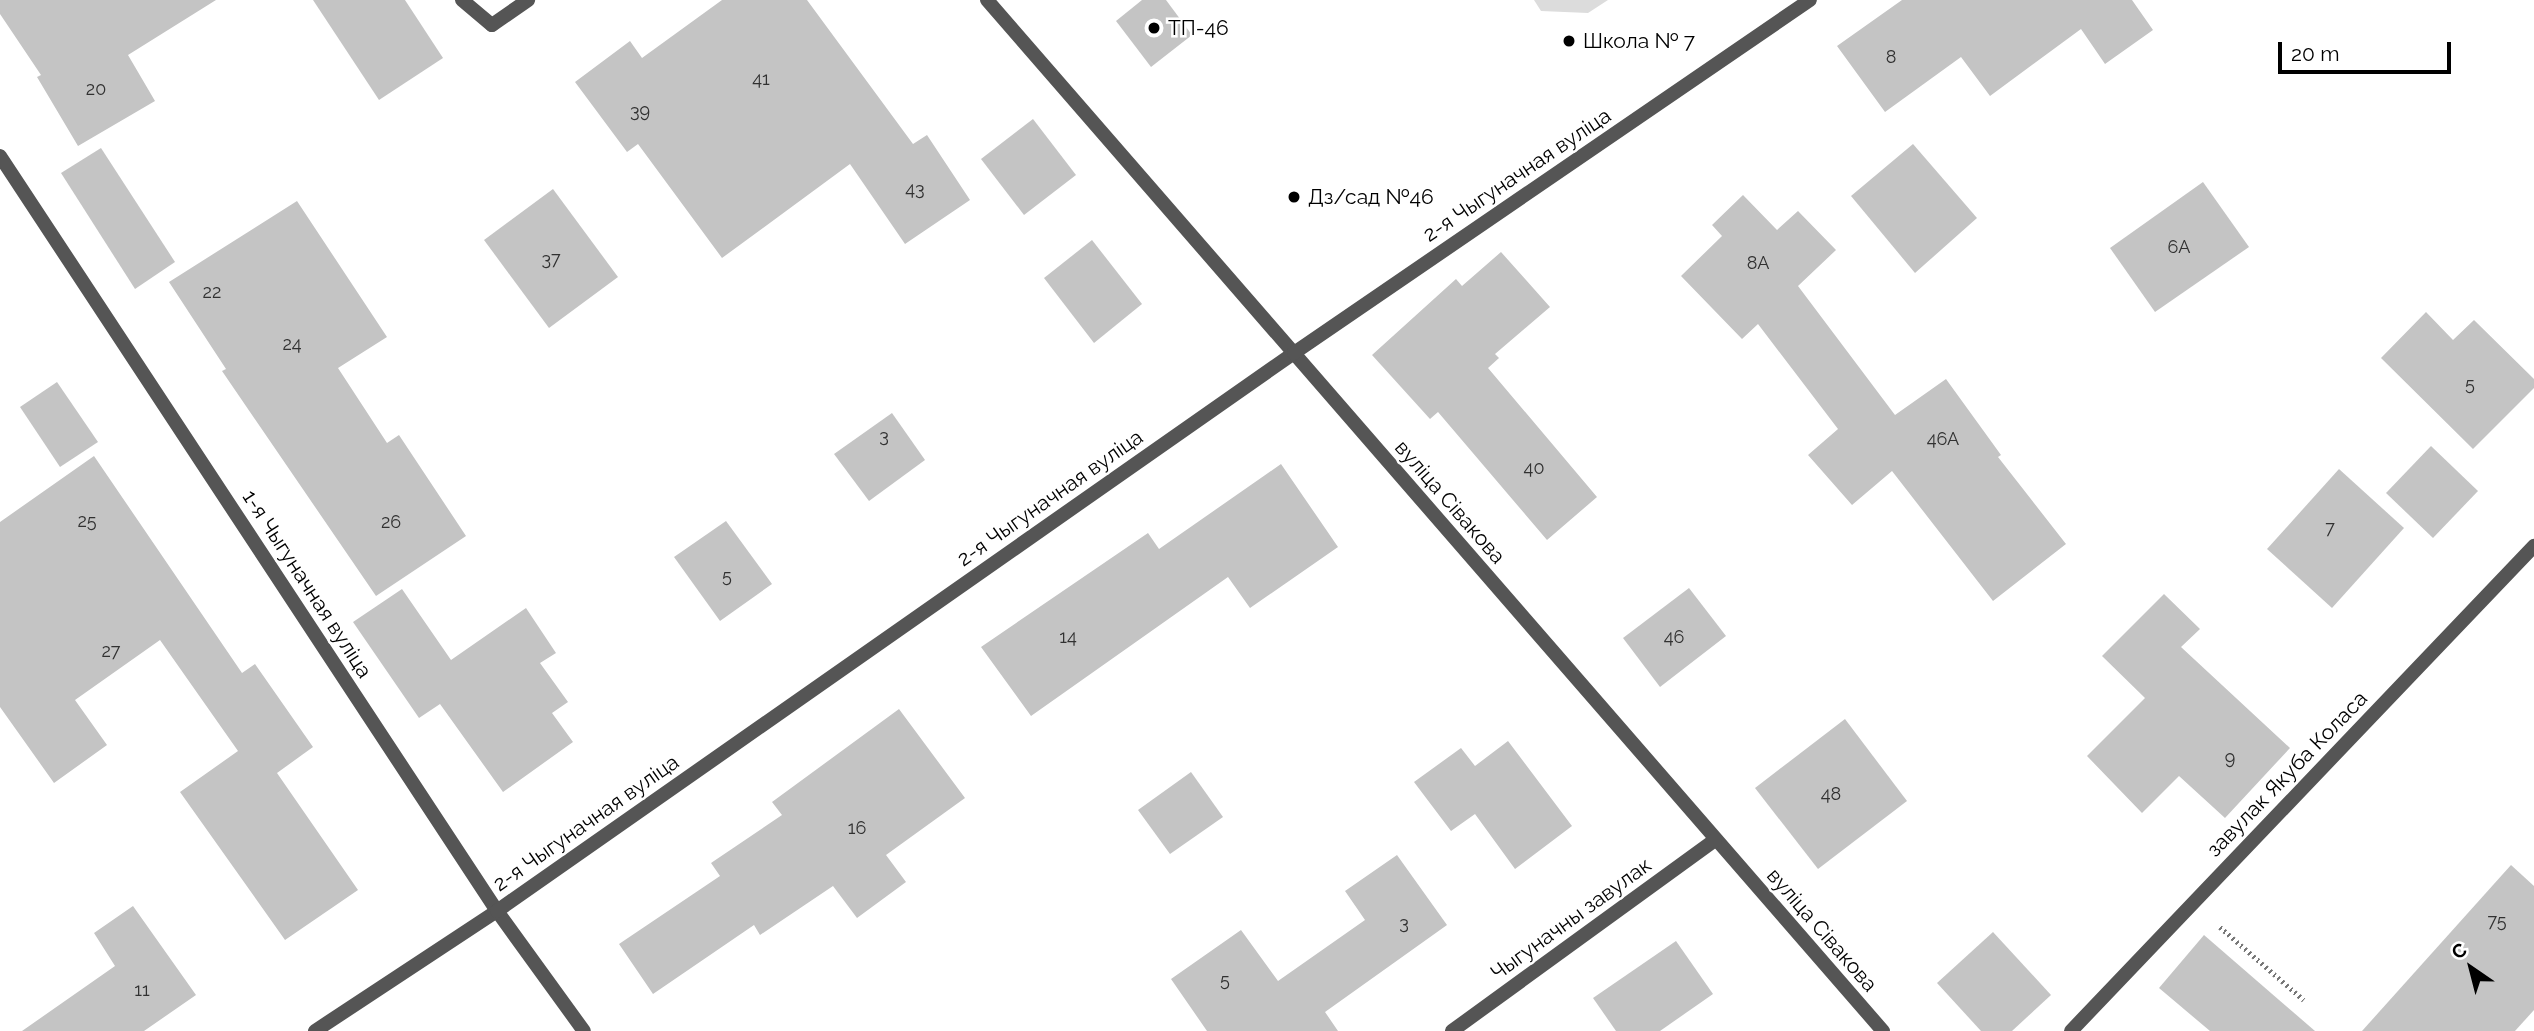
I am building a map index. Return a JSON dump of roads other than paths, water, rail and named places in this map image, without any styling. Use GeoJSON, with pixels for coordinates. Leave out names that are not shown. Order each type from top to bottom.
{"type":"FeatureCollection","features":[{"type":"Feature","properties":{"kind":"street"},"geometry":{"type":"LineString","coordinates":[[462,0],[492,25],[528,0]]}},
{"type":"Feature","properties":{"kind":"street","name":"вуліца Сівакова"},"geometry":{"type":"LineString","coordinates":[[987,0],[1715,841],[1883,1031]]}},
{"type":"Feature","properties":{"kind":"street","name":"2-я Чыгуначная вуліца"},"geometry":{"type":"LineString","coordinates":[[315,1031],[497,911],[1294,353],[1810,0]]}},
{"type":"Feature","properties":{"kind":"street","name":"1-я Чыгуначная вуліца"},"geometry":{"type":"LineString","coordinates":[[0,156],[497,911],[584,1031]]}},
{"type":"Feature","properties":{"kind":"street","name":"завулак Якуба Коласа"},"geometry":{"type":"LineString","coordinates":[[2071,1031],[2534,546]]}},
{"type":"Feature","properties":{"kind":"street","name":"Чыгуначны завулак"},"geometry":{"type":"LineString","coordinates":[[1452,1031],[1715,841]]}},
{"type":"Feature","properties":{"kind":"place","name":"ТП-46"},"geometry":{"type":"Point","coordinates":[1154,28]}},
{"type":"Feature","properties":{"kind":"place","name":"Школа № 7"},"geometry":{"type":"Point","coordinates":[1569,41]}},
{"type":"Feature","properties":{"kind":"place","name":"Дз/сад №46"},"geometry":{"type":"Point","coordinates":[1294,197]}}]}
